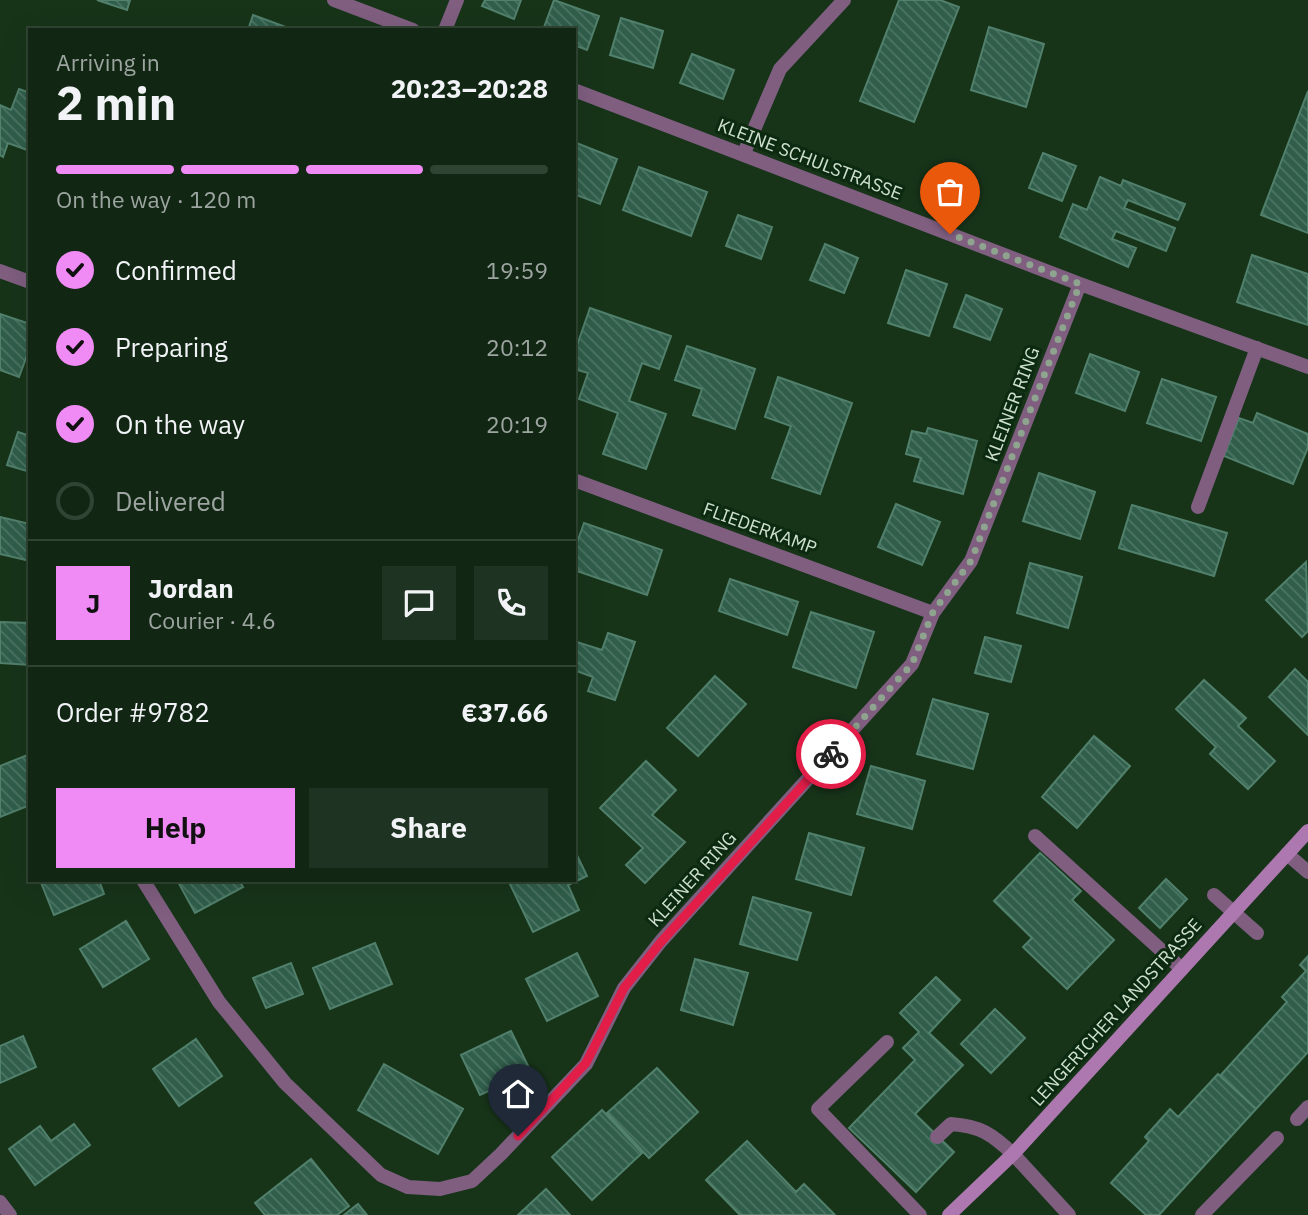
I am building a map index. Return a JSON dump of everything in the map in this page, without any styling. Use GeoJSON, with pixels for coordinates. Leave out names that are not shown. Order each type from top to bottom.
{"type":"FeatureCollection","features":[{"type":"Feature","properties":{"kind":"main road","name":"LENGERICHER LANDSTRASSE"},"geometry":{"type":"LineString","coordinates":[[949,1215],[1013,1154],[1308,831]]}},
{"type":"Feature","properties":{"kind":"street"},"geometry":{"type":"LineString","coordinates":[[334,0],[408,28]]}},
{"type":"Feature","properties":{"kind":"street"},"geometry":{"type":"LineString","coordinates":[[447,28],[457,0]]}},
{"type":"Feature","properties":{"kind":"street"},"geometry":{"type":"LineString","coordinates":[[744,153],[780,69],[844,0]]}},
{"type":"Feature","properties":{"kind":"street","name":"KLEINE SCHULSTRASSE"},"geometry":{"type":"LineString","coordinates":[[576,91],[1080,284],[1308,367]]}},
{"type":"Feature","properties":{"kind":"street"},"geometry":{"type":"LineString","coordinates":[[0,271],[28,281]]}},
{"type":"Feature","properties":{"kind":"street","name":"KLEINER RING"},"geometry":{"type":"LineString","coordinates":[[144,882],[219,1002],[285,1083],[381,1175],[408,1186],[440,1189],[472,1181],[586,1063],[624,988],[661,942],[912,664],[933,612],[971,561],[1080,284]]}},
{"type":"Feature","properties":{"kind":"street"},"geometry":{"type":"LineString","coordinates":[[1199,507],[1257,348]]}},
{"type":"Feature","properties":{"kind":"street","name":"FLIEDERKAMP"},"geometry":{"type":"LineString","coordinates":[[576,481],[933,612]]}},
{"type":"Feature","properties":{"kind":"street"},"geometry":{"type":"LineString","coordinates":[[1035,836],[1182,969]]}},
{"type":"Feature","properties":{"kind":"street"},"geometry":{"type":"LineString","coordinates":[[1287,854],[1308,872]]}},
{"type":"Feature","properties":{"kind":"street"},"geometry":{"type":"LineString","coordinates":[[1214,895],[1257,933]]}},
{"type":"Feature","properties":{"kind":"street"},"geometry":{"type":"LineString","coordinates":[[887,1042],[818,1109],[893,1178],[920,1215]]}},
{"type":"Feature","properties":{"kind":"street"},"geometry":{"type":"LineString","coordinates":[[1297,1119],[1308,1107]]}},
{"type":"Feature","properties":{"kind":"street"},"geometry":{"type":"LineString","coordinates":[[937,1137],[951,1124],[975,1126],[998,1140],[1013,1154],[1069,1215]]}},
{"type":"Feature","properties":{"kind":"street"},"geometry":{"type":"LineString","coordinates":[[1202,1215],[1277,1138]]}},
{"type":"Feature","properties":{"kind":"street"},"geometry":{"type":"LineString","coordinates":[[0,1202],[10,1215]]}},
{"type":"Feature","properties":{"kind":"building"},"geometry":{"type":"Polygon","coordinates":[[[97,0],[130,0],[127,10],[97,0]]]}},
{"type":"Feature","properties":{"kind":"building"},"geometry":{"type":"Polygon","coordinates":[[[485,0],[521,0],[514,19],[482,6],[485,0]]]}},
{"type":"Feature","properties":{"kind":"building"},"geometry":{"type":"Polygon","coordinates":[[[554,0],[599,16],[587,50],[576,46],[576,28],[544,28],[554,0]]]}},
{"type":"Feature","properties":{"kind":"building"},"geometry":{"type":"Polygon","coordinates":[[[899,0],[940,0],[959,7],[914,122],[860,101],[899,0]]]}},
{"type":"Feature","properties":{"kind":"building"},"geometry":{"type":"Polygon","coordinates":[[[253,15],[286,27],[286,28],[249,28],[253,15]]]}},
{"type":"Feature","properties":{"kind":"building"},"geometry":{"type":"Polygon","coordinates":[[[621,18],[663,31],[653,68],[610,55],[621,18]]]}},
{"type":"Feature","properties":{"kind":"building"},"geometry":{"type":"Polygon","coordinates":[[[989,27],[1044,44],[1026,107],[971,90],[989,27]]]}},
{"type":"Feature","properties":{"kind":"building"},"geometry":{"type":"Polygon","coordinates":[[[692,54],[734,70],[723,99],[680,83],[692,54]]]}},
{"type":"Feature","properties":{"kind":"building"},"geometry":{"type":"Polygon","coordinates":[[[19,89],[28,92],[28,150],[8,143],[3,157],[0,155],[0,105],[11,110],[19,89]]]}},
{"type":"Feature","properties":{"kind":"building"},"geometry":{"type":"Polygon","coordinates":[[[1308,91],[1308,233],[1261,215],[1308,91]]]}},
{"type":"Feature","properties":{"kind":"building"},"geometry":{"type":"Polygon","coordinates":[[[576,143],[617,159],[600,204],[576,195],[576,143]]]}},
{"type":"Feature","properties":{"kind":"building"},"geometry":{"type":"Polygon","coordinates":[[[1043,153],[1076,166],[1062,201],[1029,188],[1043,153]]]}},
{"type":"Feature","properties":{"kind":"building"},"geometry":{"type":"Polygon","coordinates":[[[639,167],[707,192],[691,236],[623,210],[639,167]]]}},
{"type":"Feature","properties":{"kind":"building"},"geometry":{"type":"Polygon","coordinates":[[[1100,177],[1121,186],[1123,180],[1185,204],[1178,220],[1128,200],[1124,208],[1175,228],[1166,251],[1116,231],[1112,239],[1136,248],[1128,267],[1060,237],[1073,204],[1087,210],[1100,177]]]}},
{"type":"Feature","properties":{"kind":"building"},"geometry":{"type":"Polygon","coordinates":[[[738,215],[772,227],[761,259],[726,246],[738,215]]]}},
{"type":"Feature","properties":{"kind":"building"},"geometry":{"type":"Polygon","coordinates":[[[825,244],[858,258],[844,293],[810,280],[825,244]]]}},
{"type":"Feature","properties":{"kind":"building"},"geometry":{"type":"Polygon","coordinates":[[[1252,255],[1308,274],[1308,325],[1237,302],[1252,255]]]}},
{"type":"Feature","properties":{"kind":"building"},"geometry":{"type":"Polygon","coordinates":[[[906,270],[947,284],[929,336],[888,323],[906,270]]]}},
{"type":"Feature","properties":{"kind":"building"},"geometry":{"type":"Polygon","coordinates":[[[966,295],[1002,309],[990,340],[954,327],[966,295]]]}},
{"type":"Feature","properties":{"kind":"building"},"geometry":{"type":"Polygon","coordinates":[[[590,308],[671,336],[659,369],[642,363],[629,401],[666,414],[646,469],[603,454],[618,413],[579,399],[588,373],[576,370],[576,348],[590,308]]]}},
{"type":"Feature","properties":{"kind":"building"},"geometry":{"type":"Polygon","coordinates":[[[0,314],[28,323],[28,352],[19,377],[0,370],[0,314]]]}},
{"type":"Feature","properties":{"kind":"building"},"geometry":{"type":"Polygon","coordinates":[[[687,346],[755,369],[735,429],[693,415],[702,389],[675,380],[687,346]]]}},
{"type":"Feature","properties":{"kind":"building"},"geometry":{"type":"Polygon","coordinates":[[[1090,354],[1139,372],[1125,411],[1076,393],[1090,354]]]}},
{"type":"Feature","properties":{"kind":"building"},"geometry":{"type":"Polygon","coordinates":[[[778,377],[852,403],[820,494],[772,478],[791,426],[765,417],[778,377]]]}},
{"type":"Feature","properties":{"kind":"building"},"geometry":{"type":"Polygon","coordinates":[[[1162,379],[1216,397],[1201,441],[1147,423],[1162,379]]]}},
{"type":"Feature","properties":{"kind":"building"},"geometry":{"type":"Polygon","coordinates":[[[1257,413],[1308,434],[1308,447],[1293,484],[1224,456],[1239,418],[1253,423],[1257,413]]]}},
{"type":"Feature","properties":{"kind":"building"},"geometry":{"type":"Polygon","coordinates":[[[928,428],[977,441],[963,494],[914,481],[921,458],[906,454],[912,431],[926,434],[928,428]]]}},
{"type":"Feature","properties":{"kind":"building"},"geometry":{"type":"Polygon","coordinates":[[[18,432],[28,435],[28,471],[7,465],[18,432]]]}},
{"type":"Feature","properties":{"kind":"building"},"geometry":{"type":"Polygon","coordinates":[[[1039,473],[1095,492],[1080,539],[1023,521],[1039,473]]]}},
{"type":"Feature","properties":{"kind":"building"},"geometry":{"type":"Polygon","coordinates":[[[896,504],[940,522],[922,565],[878,547],[896,504]]]}},
{"type":"Feature","properties":{"kind":"building"},"geometry":{"type":"Polygon","coordinates":[[[1132,505],[1227,533],[1214,576],[1119,548],[1132,505]]]}},
{"type":"Feature","properties":{"kind":"building"},"geometry":{"type":"Polygon","coordinates":[[[0,517],[28,524],[28,561],[0,554],[0,517]]]}},
{"type":"Feature","properties":{"kind":"building"},"geometry":{"type":"Polygon","coordinates":[[[584,523],[662,550],[647,595],[576,571],[576,545],[584,523]]]}},
{"type":"Feature","properties":{"kind":"building"},"geometry":{"type":"Polygon","coordinates":[[[1306,562],[1308,631],[1302,637],[1266,600],[1306,562]]]}},
{"type":"Feature","properties":{"kind":"building"},"geometry":{"type":"Polygon","coordinates":[[[1030,563],[1082,577],[1068,628],[1017,613],[1030,563]]]}},
{"type":"Feature","properties":{"kind":"building"},"geometry":{"type":"Polygon","coordinates":[[[730,579],[798,602],[787,635],[719,611],[730,579]]]}},
{"type":"Feature","properties":{"kind":"building"},"geometry":{"type":"Polygon","coordinates":[[[811,612],[874,632],[856,688],[793,667],[811,612]]]}},
{"type":"Feature","properties":{"kind":"building"},"geometry":{"type":"Polygon","coordinates":[[[0,622],[28,623],[28,665],[0,663],[0,622]]]}},
{"type":"Feature","properties":{"kind":"building"},"geometry":{"type":"Polygon","coordinates":[[[608,633],[635,642],[615,700],[588,691],[593,677],[576,671],[576,642],[602,650],[608,633]]]}},
{"type":"Feature","properties":{"kind":"building"},"geometry":{"type":"Polygon","coordinates":[[[985,637],[1021,646],[1011,682],[975,673],[985,637]]]}},
{"type":"Feature","properties":{"kind":"building"},"geometry":{"type":"Polygon","coordinates":[[[1295,669],[1308,682],[1308,735],[1269,697],[1295,669]]]}},
{"type":"Feature","properties":{"kind":"building"},"geometry":{"type":"Polygon","coordinates":[[[715,676],[746,704],[698,756],[667,728],[715,676]]]}},
{"type":"Feature","properties":{"kind":"building"},"geometry":{"type":"Polygon","coordinates":[[[1204,680],[1246,718],[1238,726],[1275,761],[1248,789],[1210,754],[1216,747],[1176,709],[1204,680]]]}},
{"type":"Feature","properties":{"kind":"building"},"geometry":{"type":"Polygon","coordinates":[[[933,699],[988,714],[973,769],[917,754],[933,699]]]}},
{"type":"Feature","properties":{"kind":"building"},"geometry":{"type":"Polygon","coordinates":[[[1094,736],[1130,766],[1077,828],[1042,797],[1094,736]]]}},
{"type":"Feature","properties":{"kind":"building"},"geometry":{"type":"Polygon","coordinates":[[[28,755],[28,806],[0,817],[0,766],[28,755]]]}},
{"type":"Feature","properties":{"kind":"building"},"geometry":{"type":"Polygon","coordinates":[[[646,761],[676,790],[652,815],[685,842],[645,883],[626,865],[643,848],[600,808],[646,761]]]}},
{"type":"Feature","properties":{"kind":"building"},"geometry":{"type":"Polygon","coordinates":[[[871,766],[925,781],[912,829],[857,814],[871,766]]]}},
{"type":"Feature","properties":{"kind":"building"},"geometry":{"type":"Polygon","coordinates":[[[809,833],[864,848],[851,895],[796,879],[809,833]]]}},
{"type":"Feature","properties":{"kind":"building"},"geometry":{"type":"Polygon","coordinates":[[[576,853],[587,876],[576,881],[576,853]]]}},
{"type":"Feature","properties":{"kind":"building"},"geometry":{"type":"Polygon","coordinates":[[[1040,853],[1081,891],[1072,900],[1114,940],[1067,989],[1023,947],[1032,938],[994,901],[1040,853]]]}},
{"type":"Feature","properties":{"kind":"building"},"geometry":{"type":"Polygon","coordinates":[[[1166,879],[1187,899],[1160,928],[1139,908],[1166,879]]]}},
{"type":"Feature","properties":{"kind":"building"},"geometry":{"type":"Polygon","coordinates":[[[41,882],[100,882],[104,894],[54,915],[41,882]]]}},
{"type":"Feature","properties":{"kind":"building"},"geometry":{"type":"Polygon","coordinates":[[[178,882],[240,882],[243,887],[195,913],[178,882]]]}},
{"type":"Feature","properties":{"kind":"building"},"geometry":{"type":"Polygon","coordinates":[[[509,882],[574,882],[568,885],[579,910],[533,932],[509,882]]]}},
{"type":"Feature","properties":{"kind":"building"},"geometry":{"type":"Polygon","coordinates":[[[753,897],[811,913],[797,960],[740,944],[753,897]]]}},
{"type":"Feature","properties":{"kind":"building"},"geometry":{"type":"Polygon","coordinates":[[[126,921],[149,959],[103,987],[80,949],[126,921]]]}},
{"type":"Feature","properties":{"kind":"building"},"geometry":{"type":"Polygon","coordinates":[[[375,943],[392,984],[330,1009],[313,968],[375,943]]]}},
{"type":"Feature","properties":{"kind":"building"},"geometry":{"type":"Polygon","coordinates":[[[577,953],[598,996],[547,1021],[526,979],[577,953]]]}},
{"type":"Feature","properties":{"kind":"building"},"geometry":{"type":"Polygon","coordinates":[[[1308,956],[1308,1052],[1256,1109],[1220,1076],[1287,1002],[1282,997],[1306,971],[1300,965],[1308,956]]]}},
{"type":"Feature","properties":{"kind":"building"},"geometry":{"type":"Polygon","coordinates":[[[695,959],[748,973],[733,1025],[681,1010],[695,959]]]}},
{"type":"Feature","properties":{"kind":"building"},"geometry":{"type":"Polygon","coordinates":[[[291,963],[303,994],[266,1008],[253,978],[291,963]]]}},
{"type":"Feature","properties":{"kind":"building"},"geometry":{"type":"Polygon","coordinates":[[[936,977],[960,1000],[929,1033],[963,1065],[915,1114],[954,1152],[916,1192],[849,1128],[915,1060],[903,1048],[919,1032],[900,1013],[936,977]]]}},
{"type":"Feature","properties":{"kind":"building"},"geometry":{"type":"Polygon","coordinates":[[[995,1009],[1025,1038],[991,1073],[961,1044],[995,1009]]]}},
{"type":"Feature","properties":{"kind":"building"},"geometry":{"type":"Polygon","coordinates":[[[511,1031],[531,1072],[480,1095],[461,1055],[511,1031]]]}},
{"type":"Feature","properties":{"kind":"building"},"geometry":{"type":"Polygon","coordinates":[[[23,1036],[36,1067],[0,1083],[0,1046],[23,1036]]]}},
{"type":"Feature","properties":{"kind":"building"},"geometry":{"type":"Polygon","coordinates":[[[196,1039],[222,1076],[179,1106],[153,1069],[196,1039]]]}},
{"type":"Feature","properties":{"kind":"building"},"geometry":{"type":"Polygon","coordinates":[[[384,1064],[463,1109],[438,1154],[358,1110],[384,1064]]]}},
{"type":"Feature","properties":{"kind":"building"},"geometry":{"type":"Polygon","coordinates":[[[657,1068],[698,1112],[649,1158],[607,1113],[657,1068]]]}},
{"type":"Feature","properties":{"kind":"building"},"geometry":{"type":"Polygon","coordinates":[[[1218,1074],[1256,1109],[1159,1215],[1146,1215],[1111,1183],[1149,1141],[1145,1137],[1170,1109],[1178,1117],[1218,1074]]]}},
{"type":"Feature","properties":{"kind":"building"},"geometry":{"type":"Polygon","coordinates":[[[602,1110],[642,1153],[592,1200],[552,1157],[602,1110]]]}},
{"type":"Feature","properties":{"kind":"building"},"geometry":{"type":"Polygon","coordinates":[[[74,1124],[90,1145],[35,1185],[9,1149],[40,1126],[51,1141],[74,1124]]]}},
{"type":"Feature","properties":{"kind":"building"},"geometry":{"type":"Polygon","coordinates":[[[747,1141],[796,1192],[804,1184],[835,1215],[740,1215],[706,1180],[747,1141]]]}},
{"type":"Feature","properties":{"kind":"building"},"geometry":{"type":"Polygon","coordinates":[[[311,1159],[349,1206],[337,1215],[265,1215],[255,1203],[311,1159]]]}},
{"type":"Feature","properties":{"kind":"building"},"geometry":{"type":"Polygon","coordinates":[[[546,1189],[570,1215],[518,1215],[546,1189]]]}},
{"type":"Feature","properties":{"kind":"building"},"geometry":{"type":"Polygon","coordinates":[[[358,1204],[367,1215],[344,1215],[358,1204]]]}},
{"type":"Feature","properties":{"kind":"way so far"},"geometry":{"type":"LineString","coordinates":[[831,754],[912,664],[933,612],[971,561],[1080,284],[950,234]]}},
{"type":"Feature","properties":{"kind":"route"},"geometry":{"type":"LineString","coordinates":[[518,1136],[586,1063],[624,988],[661,942],[831,754]]}}]}
